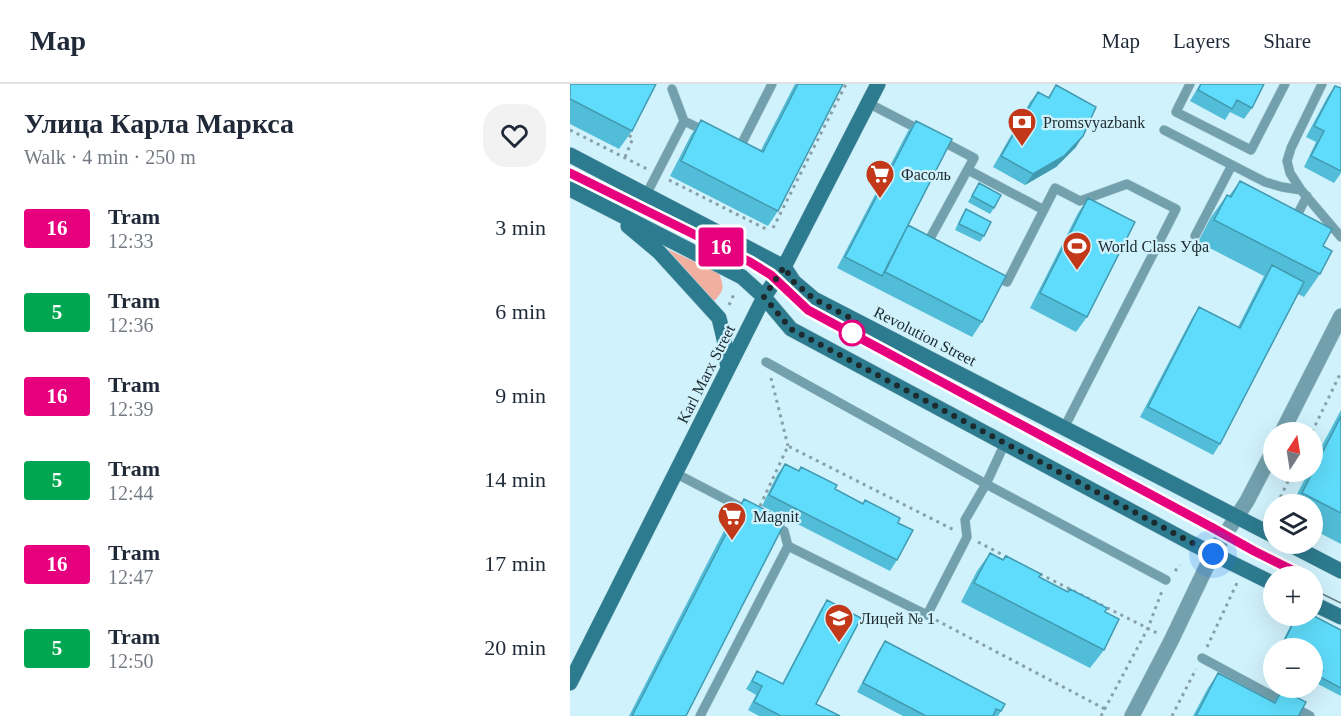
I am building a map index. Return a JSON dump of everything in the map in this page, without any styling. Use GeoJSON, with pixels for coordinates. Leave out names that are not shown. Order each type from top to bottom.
{"type":"FeatureCollection","features":[{"type":"Feature","properties":{"kind":"street","name":"Karl Marx Street"},"geometry":{"type":"LineString","coordinates":[[570,683],[764,297],[784,267],[878,84]]}},
{"type":"Feature","properties":{"kind":"street","name":"Revolution Street"},"geometry":{"type":"LineString","coordinates":[[570,155],[784,267],[794,282],[814,299],[1263,530]]}},
{"type":"Feature","properties":{"kind":"street"},"geometry":{"type":"LineString","coordinates":[[570,189],[742,277],[764,297],[791,329],[1263,579]]}},
{"type":"Feature","properties":{"kind":"street"},"geometry":{"type":"LineString","coordinates":[[607,208],[659,252],[719,318],[728,369]]}},
{"type":"Feature","properties":{"kind":"street"},"geometry":{"type":"LineString","coordinates":[[1287,422],[1341,316]]}},
{"type":"Feature","properties":{"kind":"street"},"geometry":{"type":"LineString","coordinates":[[1132,716],[1213,554],[1247,501],[1263,470]]}},
{"type":"Feature","properties":{"kind":"street"},"geometry":{"type":"LineString","coordinates":[[1308,554],[1341,571]]}},
{"type":"Feature","properties":{"kind":"street"},"geometry":{"type":"LineString","coordinates":[[1323,608],[1341,617]]}},
{"type":"Feature","properties":{"kind":"lane"},"geometry":{"type":"LineString","coordinates":[[646,195],[684,121],[674,87],[662,84]]}},
{"type":"Feature","properties":{"kind":"lane"},"geometry":{"type":"LineString","coordinates":[[730,144],[739,149],[772,84]]}},
{"type":"Feature","properties":{"kind":"lane"},"geometry":{"type":"LineString","coordinates":[[1190,84],[1176,112],[1251,150],[1285,84]]}},
{"type":"Feature","properties":{"kind":"lane"},"geometry":{"type":"LineString","coordinates":[[1322,84],[1287,161],[1290,173],[1304,193],[1341,237]]}},
{"type":"Feature","properties":{"kind":"lane"},"geometry":{"type":"LineString","coordinates":[[868,104],[974,158],[928,242],[938,247]]}},
{"type":"Feature","properties":{"kind":"lane"},"geometry":{"type":"LineString","coordinates":[[684,121],[712,135]]}},
{"type":"Feature","properties":{"kind":"lane"},"geometry":{"type":"LineString","coordinates":[[1164,130],[1271,184],[1304,193]]}},
{"type":"Feature","properties":{"kind":"lane"},"geometry":{"type":"LineString","coordinates":[[1195,236],[1232,165]]}},
{"type":"Feature","properties":{"kind":"lane"},"geometry":{"type":"LineString","coordinates":[[968,170],[1044,210]]}},
{"type":"Feature","properties":{"kind":"lane"},"geometry":{"type":"LineString","coordinates":[[988,272],[1008,282],[1055,188],[1080,201],[1127,184],[1176,209],[1064,428]]}},
{"type":"Feature","properties":{"kind":"lane"},"geometry":{"type":"LineString","coordinates":[[1282,221],[1295,228],[1304,193]]}},
{"type":"Feature","properties":{"kind":"lane"},"geometry":{"type":"LineString","coordinates":[[766,362],[986,484],[1166,580]]}},
{"type":"Feature","properties":{"kind":"lane"},"geometry":{"type":"LineString","coordinates":[[788,546],[927,615],[967,537],[966,520],[1005,443]]}},
{"type":"Feature","properties":{"kind":"lane"},"geometry":{"type":"LineString","coordinates":[[675,473],[755,515]]}},
{"type":"Feature","properties":{"kind":"lane"},"geometry":{"type":"LineString","coordinates":[[700,716],[788,546],[784,531],[766,521]]}},
{"type":"Feature","properties":{"kind":"lane"},"geometry":{"type":"LineString","coordinates":[[1202,658],[1310,716]]}},
{"type":"Feature","properties":{"kind":"path"},"geometry":{"type":"LineString","coordinates":[[773,228],[846,84]]}},
{"type":"Feature","properties":{"kind":"path"},"geometry":{"type":"LineString","coordinates":[[624,158],[633,138],[627,134]]}},
{"type":"Feature","properties":{"kind":"path"},"geometry":{"type":"LineString","coordinates":[[755,515],[788,446],[766,362]]}},
{"type":"Feature","properties":{"kind":"path"},"geometry":{"type":"LineString","coordinates":[[1317,422],[1341,372]]}},
{"type":"Feature","properties":{"kind":"path"},"geometry":{"type":"LineString","coordinates":[[788,446],[1010,558]]}},
{"type":"Feature","properties":{"kind":"path"},"geometry":{"type":"LineString","coordinates":[[1031,569],[1171,641]]}},
{"type":"Feature","properties":{"kind":"path"},"geometry":{"type":"LineString","coordinates":[[1101,716],[1148,628],[1166,580]]}},
{"type":"Feature","properties":{"kind":"path"},"geometry":{"type":"LineString","coordinates":[[927,615],[1105,709]]}},
{"type":"Feature","properties":{"kind":"shaded area"},"geometry":{"type":"Polygon","coordinates":[[[667,249],[719,273],[722,288],[714,301],[667,249]]]}},
{"type":"Feature","properties":{"kind":"building"},"geometry":{"type":"Polygon","coordinates":[[[570,84],[656,84],[632,131],[570,99],[570,84]]]}},
{"type":"Feature","properties":{"kind":"building"},"geometry":{"type":"Polygon","coordinates":[[[798,84],[843,84],[778,211],[681,161],[701,120],[763,152],[798,84]]]}},
{"type":"Feature","properties":{"kind":"building"},"geometry":{"type":"Polygon","coordinates":[[[1201,84],[1264,84],[1252,108],[1237,100],[1232,109],[1198,90],[1201,84]]]}},
{"type":"Feature","properties":{"kind":"building"},"geometry":{"type":"Polygon","coordinates":[[[1056,85],[1096,107],[1083,136],[1064,156],[1033,174],[1001,156],[1038,92],[1049,98],[1056,85]]]}},
{"type":"Feature","properties":{"kind":"building"},"geometry":{"type":"Polygon","coordinates":[[[1335,86],[1341,88],[1341,171],[1311,156],[1324,131],[1314,126],[1335,86]]]}},
{"type":"Feature","properties":{"kind":"building"},"geometry":{"type":"Polygon","coordinates":[[[916,121],[952,139],[882,276],[845,257],[916,121]]]}},
{"type":"Feature","properties":{"kind":"building"},"geometry":{"type":"Polygon","coordinates":[[[1240,181],[1332,229],[1323,246],[1332,251],[1320,274],[1214,220],[1227,195],[1231,197],[1240,181]]]}},
{"type":"Feature","properties":{"kind":"building"},"geometry":{"type":"Polygon","coordinates":[[[979,183],[1001,195],[994,208],[972,196],[979,183]]]}},
{"type":"Feature","properties":{"kind":"building","name":"World Class Уфа"},"geometry":{"type":"Polygon","coordinates":[[[1088,198],[1135,222],[1087,317],[1040,293],[1088,198]]]}},
{"type":"Feature","properties":{"kind":"building"},"geometry":{"type":"Polygon","coordinates":[[[966,209],[991,222],[984,236],[959,224],[966,209]]]}},
{"type":"Feature","properties":{"kind":"building"},"geometry":{"type":"Polygon","coordinates":[[[908,225],[1006,276],[982,322],[885,272],[908,225]]]}},
{"type":"Feature","properties":{"kind":"building"},"geometry":{"type":"Polygon","coordinates":[[[1272,265],[1304,282],[1220,444],[1148,407],[1199,307],[1240,328],[1272,265]]]}},
{"type":"Feature","properties":{"kind":"building"},"geometry":{"type":"Polygon","coordinates":[[[1341,416],[1341,513],[1323,504],[1323,494],[1302,493],[1308,482],[1323,482],[1323,452],[1341,416]]]}},
{"type":"Feature","properties":{"kind":"building"},"geometry":{"type":"Polygon","coordinates":[[[785,464],[799,471],[801,467],[837,485],[835,489],[863,504],[865,500],[900,518],[898,523],[913,530],[897,560],[769,495],[785,464]]]}},
{"type":"Feature","properties":{"kind":"building"},"geometry":{"type":"Polygon","coordinates":[[[744,499],[786,520],[686,716],[632,716],[744,499]]]}},
{"type":"Feature","properties":{"kind":"building"},"geometry":{"type":"Polygon","coordinates":[[[990,553],[1003,560],[1006,556],[1041,574],[1039,577],[1068,592],[1070,589],[1107,608],[1105,612],[1119,619],[1104,650],[974,583],[990,553]]]}},
{"type":"Feature","properties":{"kind":"building"},"geometry":{"type":"Polygon","coordinates":[[[827,600],[861,618],[816,704],[840,716],[781,716],[754,702],[762,686],[752,681],[757,671],[783,684],[827,600]]]}},
{"type":"Feature","properties":{"kind":"building"},"geometry":{"type":"Polygon","coordinates":[[[1323,621],[1341,630],[1341,688],[1323,679],[1323,638],[1286,638],[1292,626],[1323,626],[1323,621]]]}},
{"type":"Feature","properties":{"kind":"building"},"geometry":{"type":"Polygon","coordinates":[[[885,641],[1005,704],[1001,711],[996,709],[993,716],[926,716],[863,683],[885,641]]]}},
{"type":"Feature","properties":{"kind":"building"},"geometry":{"type":"Polygon","coordinates":[[[1218,673],[1275,703],[1278,698],[1298,698],[1306,702],[1300,716],[1196,716],[1218,673]]]}},
{"type":"Feature","properties":{"kind":"tram line"},"geometry":{"type":"LineString","coordinates":[[570,173],[750,262],[771,275],[808,310],[1284,566]]}},
{"type":"Feature","properties":{"kind":"tram line","name":"16"},"geometry":{"type":"LineString","coordinates":[[570,173],[750,262],[771,275],[808,310],[1284,566]]}},
{"type":"Feature","properties":{"kind":"tram line"},"geometry":{"type":"LineString","coordinates":[[1323,594],[1341,603]]}},
{"type":"Feature","properties":{"kind":"place","name":"Promsvyazbank"},"geometry":{"type":"Point","coordinates":[1022,148]}},
{"type":"Feature","properties":{"kind":"place","name":"Фасоль"},"geometry":{"type":"Point","coordinates":[880,200]}},
{"type":"Feature","properties":{"kind":"place","name":"World Class Уфа"},"geometry":{"type":"Point","coordinates":[1077,272]}},
{"type":"Feature","properties":{"kind":"place","name":"Magnit"},"geometry":{"type":"Point","coordinates":[732,542]}},
{"type":"Feature","properties":{"kind":"place","name":"Лицей № 1"},"geometry":{"type":"Point","coordinates":[839,644]}},
{"type":"Feature","properties":{"kind":"route"},"geometry":{"type":"LineString","coordinates":[[852,333],[856,321],[814,299],[794,282],[784,267],[764,297],[791,329],[1213,554]]}}]}
